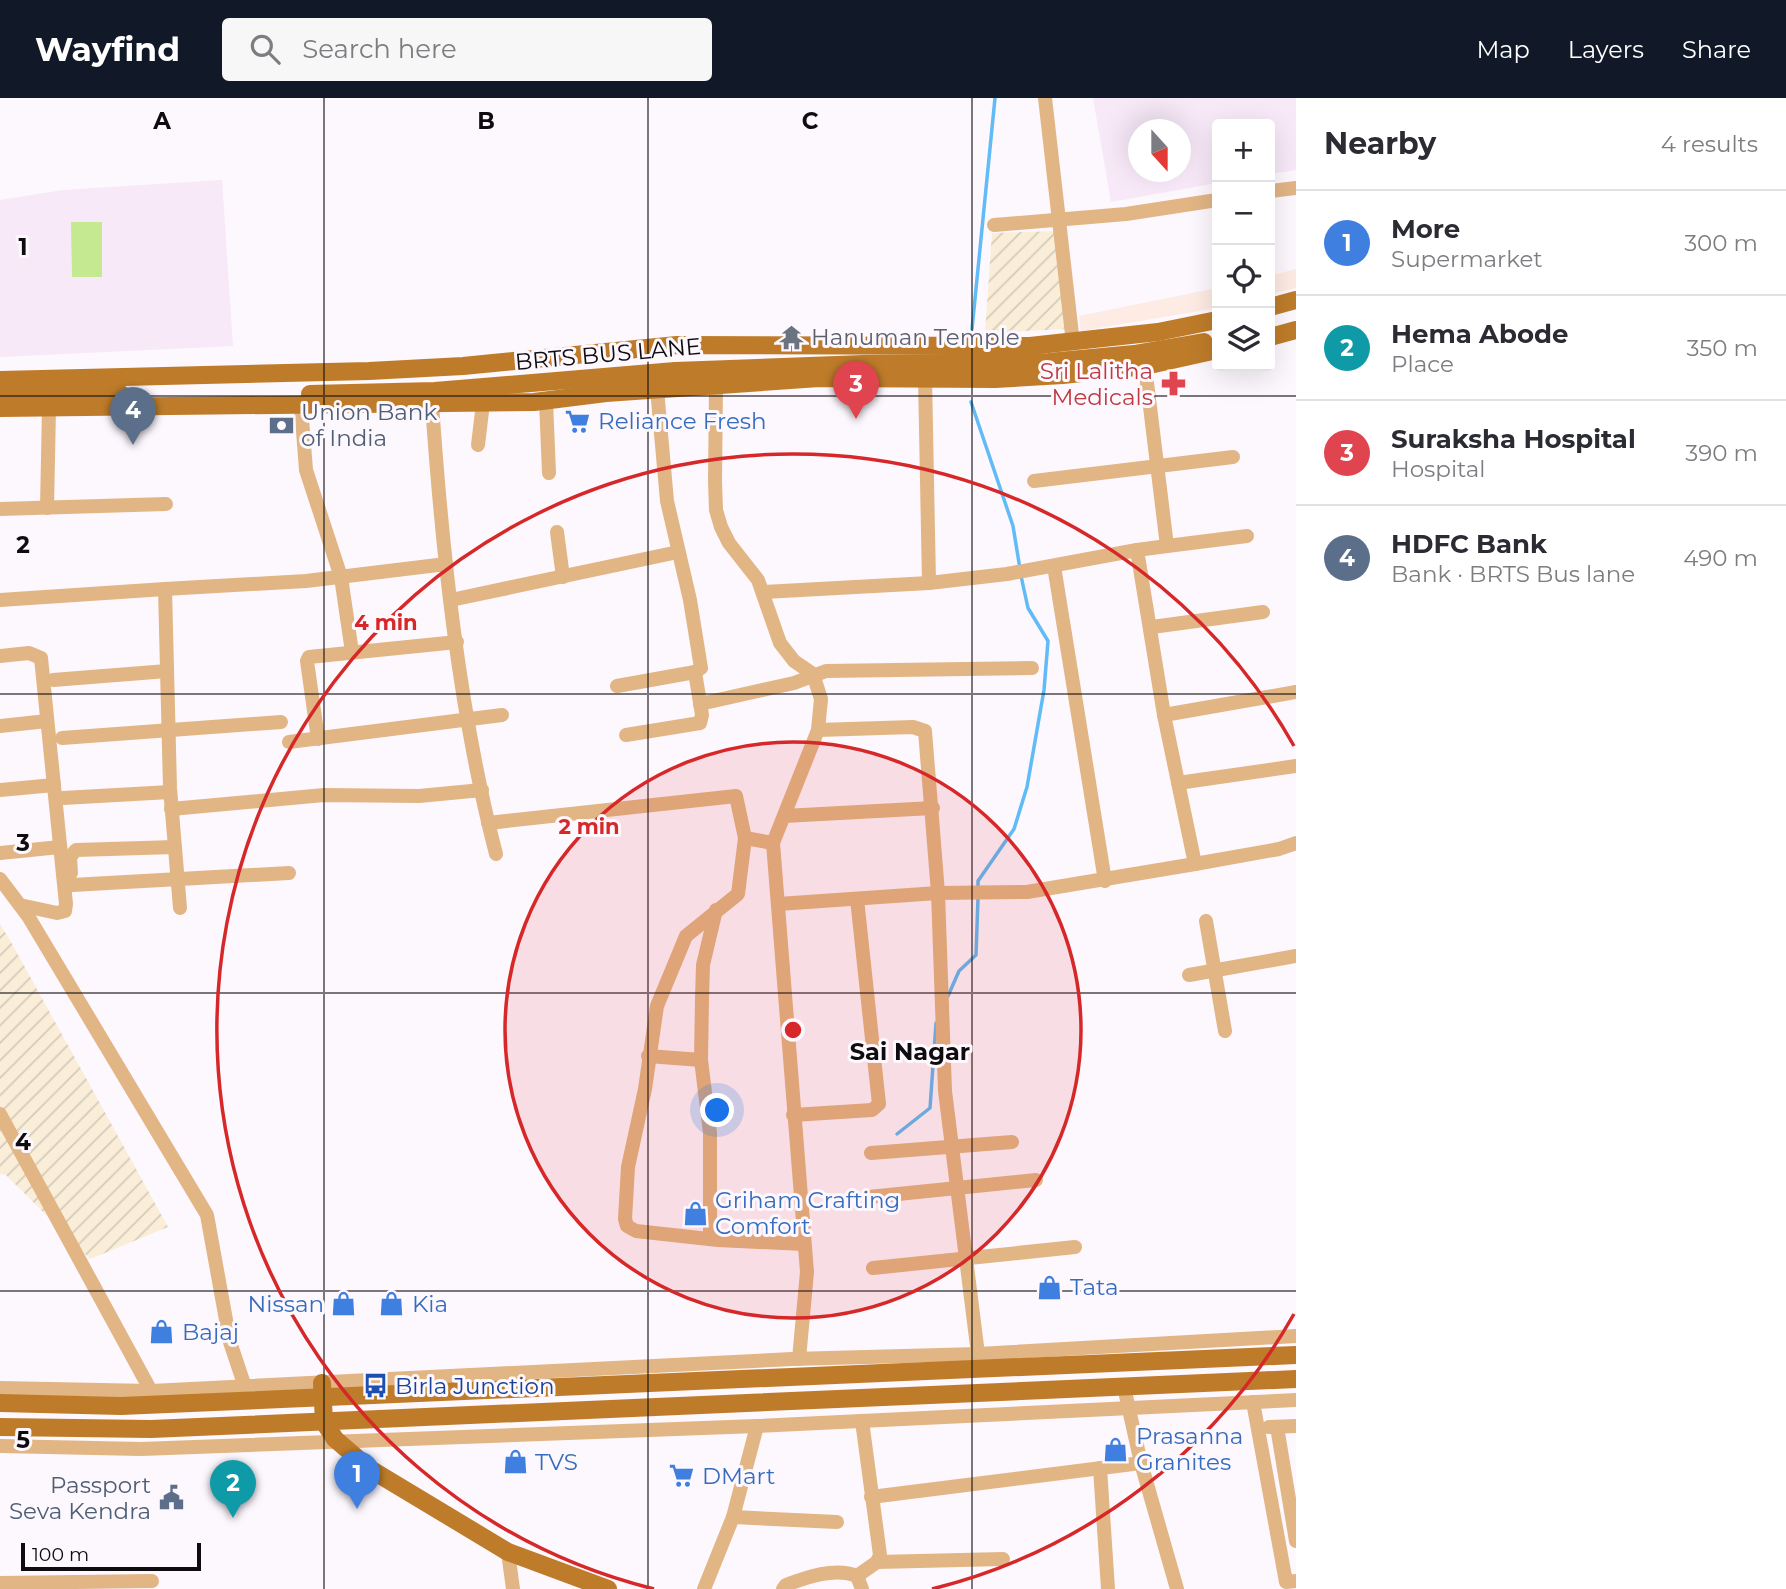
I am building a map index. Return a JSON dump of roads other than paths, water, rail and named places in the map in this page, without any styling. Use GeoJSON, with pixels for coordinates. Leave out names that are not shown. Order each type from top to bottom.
{"type":"FeatureCollection","features":[{"type":"Feature","properties":{"kind":"main road"},"geometry":{"type":"LineString","coordinates":[[1296,300],[1276,319],[1296,330]]}},
{"type":"Feature","properties":{"kind":"main road"},"geometry":{"type":"LineString","coordinates":[[0,380],[369,371],[463,366],[677,345],[979,347],[1073,343],[1212,321]]}},
{"type":"Feature","properties":{"kind":"main road","name":"BRTS BUS LANE"},"geometry":{"type":"LineString","coordinates":[[0,395],[435,391],[675,371],[863,364],[1049,362],[1135,354],[1212,339]]}},
{"type":"Feature","properties":{"kind":"main road"},"geometry":{"type":"LineString","coordinates":[[0,408],[545,401],[716,384],[819,378],[1009,378],[1145,366],[1212,351]]}},
{"type":"Feature","properties":{"kind":"main road"},"geometry":{"type":"LineString","coordinates":[[0,1403],[121,1406],[323,1390],[1296,1355]]}},
{"type":"Feature","properties":{"kind":"main road"},"geometry":{"type":"LineString","coordinates":[[0,1427],[151,1429],[1296,1379]]}},
{"type":"Feature","properties":{"kind":"main road"},"geometry":{"type":"LineString","coordinates":[[323,1390],[324,1422],[335,1439],[370,1469],[508,1552],[608,1589]]}},
{"type":"Feature","properties":{"kind":"street"},"geometry":{"type":"LineString","coordinates":[[1045,98],[1061,218],[1073,343]]}},
{"type":"Feature","properties":{"kind":"street"},"geometry":{"type":"LineString","coordinates":[[1275,190],[1296,188]]}},
{"type":"Feature","properties":{"kind":"street"},"geometry":{"type":"LineString","coordinates":[[994,225],[1126,214],[1212,201]]}},
{"type":"Feature","properties":{"kind":"street"},"geometry":{"type":"LineString","coordinates":[[1145,366],[1167,545]]}},
{"type":"Feature","properties":{"kind":"street"},"geometry":{"type":"LineString","coordinates":[[925,377],[929,583]]}},
{"type":"Feature","properties":{"kind":"street"},"geometry":{"type":"LineString","coordinates":[[716,384],[716,510],[729,543],[764,592],[785,651],[813,674],[821,699],[818,730],[773,843],[807,1272],[799,1359]]}},
{"type":"Feature","properties":{"kind":"street"},"geometry":{"type":"LineString","coordinates":[[617,686],[700,671],[702,663],[667,501],[657,389]]}},
{"type":"Feature","properties":{"kind":"street"},"geometry":{"type":"LineString","coordinates":[[545,401],[549,473]]}},
{"type":"Feature","properties":{"kind":"street"},"geometry":{"type":"LineString","coordinates":[[478,445],[484,403]]}},
{"type":"Feature","properties":{"kind":"street"},"geometry":{"type":"LineString","coordinates":[[432,404],[451,600],[482,790],[496,854]]}},
{"type":"Feature","properties":{"kind":"street"},"geometry":{"type":"LineString","coordinates":[[301,405],[309,483],[341,577],[352,652]]}},
{"type":"Feature","properties":{"kind":"street"},"geometry":{"type":"LineString","coordinates":[[47,508],[49,408]]}},
{"type":"Feature","properties":{"kind":"street"},"geometry":{"type":"LineString","coordinates":[[1034,481],[1233,457]]}},
{"type":"Feature","properties":{"kind":"street"},"geometry":{"type":"LineString","coordinates":[[0,509],[166,504]]}},
{"type":"Feature","properties":{"kind":"street"},"geometry":{"type":"LineString","coordinates":[[557,532],[563,577]]}},
{"type":"Feature","properties":{"kind":"street"},"geometry":{"type":"LineString","coordinates":[[764,592],[929,583],[1007,574],[1167,545],[1247,536]]}},
{"type":"Feature","properties":{"kind":"street"},"geometry":{"type":"LineString","coordinates":[[1137,550],[1152,627],[1164,715],[1195,864]]}},
{"type":"Feature","properties":{"kind":"street"},"geometry":{"type":"LineString","coordinates":[[451,600],[678,552]]}},
{"type":"Feature","properties":{"kind":"street"},"geometry":{"type":"LineString","coordinates":[[0,600],[341,577],[446,564]]}},
{"type":"Feature","properties":{"kind":"street"},"geometry":{"type":"LineString","coordinates":[[1054,566],[1105,881]]}},
{"type":"Feature","properties":{"kind":"street"},"geometry":{"type":"LineString","coordinates":[[165,589],[170,792],[180,908]]}},
{"type":"Feature","properties":{"kind":"street"},"geometry":{"type":"LineString","coordinates":[[1152,627],[1263,612]]}},
{"type":"Feature","properties":{"kind":"street"},"geometry":{"type":"LineString","coordinates":[[318,739],[307,661],[314,656],[457,642]]}},
{"type":"Feature","properties":{"kind":"street"},"geometry":{"type":"LineString","coordinates":[[0,656],[29,653],[41,658],[65,911],[57,913],[20,905]]}},
{"type":"Feature","properties":{"kind":"street"},"geometry":{"type":"LineString","coordinates":[[700,704],[794,683],[826,671],[1032,668]]}},
{"type":"Feature","properties":{"kind":"street"},"geometry":{"type":"LineString","coordinates":[[53,680],[167,671]]}},
{"type":"Feature","properties":{"kind":"street"},"geometry":{"type":"LineString","coordinates":[[626,735],[700,723],[695,672]]}},
{"type":"Feature","properties":{"kind":"street"},"geometry":{"type":"LineString","coordinates":[[1164,715],[1296,692]]}},
{"type":"Feature","properties":{"kind":"street"},"geometry":{"type":"LineString","coordinates":[[289,742],[502,715]]}},
{"type":"Feature","properties":{"kind":"street"},"geometry":{"type":"LineString","coordinates":[[0,726],[47,721]]}},
{"type":"Feature","properties":{"kind":"street"},"geometry":{"type":"LineString","coordinates":[[62,738],[281,722]]}},
{"type":"Feature","properties":{"kind":"street"},"geometry":{"type":"LineString","coordinates":[[818,730],[913,727],[926,731],[938,893],[946,1091],[978,1354]]}},
{"type":"Feature","properties":{"kind":"street"},"geometry":{"type":"LineString","coordinates":[[1178,783],[1296,766]]}},
{"type":"Feature","properties":{"kind":"street"},"geometry":{"type":"LineString","coordinates":[[0,790],[54,785]]}},
{"type":"Feature","properties":{"kind":"street"},"geometry":{"type":"LineString","coordinates":[[171,809],[324,794],[419,796],[482,790]]}},
{"type":"Feature","properties":{"kind":"street"},"geometry":{"type":"LineString","coordinates":[[63,798],[170,792]]}},
{"type":"Feature","properties":{"kind":"street"},"geometry":{"type":"LineString","coordinates":[[488,823],[736,796],[745,838],[738,894],[686,936],[657,1006],[645,1089],[628,1167],[626,1226],[636,1231],[710,1239],[804,1244]]}},
{"type":"Feature","properties":{"kind":"street"},"geometry":{"type":"LineString","coordinates":[[784,816],[933,808]]}},
{"type":"Feature","properties":{"kind":"street"},"geometry":{"type":"LineString","coordinates":[[745,838],[773,843]]}},
{"type":"Feature","properties":{"kind":"street"},"geometry":{"type":"LineString","coordinates":[[778,904],[938,893],[1027,892],[1105,881],[1279,849],[1296,843]]}},
{"type":"Feature","properties":{"kind":"street"},"geometry":{"type":"LineString","coordinates":[[0,853],[60,847]]}},
{"type":"Feature","properties":{"kind":"street"},"geometry":{"type":"LineString","coordinates":[[75,909],[70,857],[76,850],[175,847]]}},
{"type":"Feature","properties":{"kind":"street"},"geometry":{"type":"LineString","coordinates":[[72,885],[289,873]]}},
{"type":"Feature","properties":{"kind":"street"},"geometry":{"type":"LineString","coordinates":[[0,879],[20,905],[207,1215],[230,1342],[244,1387]]}},
{"type":"Feature","properties":{"kind":"street"},"geometry":{"type":"LineString","coordinates":[[793,1115],[872,1110],[879,1104],[857,899]]}},
{"type":"Feature","properties":{"kind":"street"},"geometry":{"type":"LineString","coordinates":[[710,1239],[710,1133],[701,1060],[702,965],[716,910]]}},
{"type":"Feature","properties":{"kind":"street"},"geometry":{"type":"LineString","coordinates":[[1206,921],[1225,1031]]}},
{"type":"Feature","properties":{"kind":"street"},"geometry":{"type":"LineString","coordinates":[[1189,975],[1296,957]]}},
{"type":"Feature","properties":{"kind":"street"},"geometry":{"type":"LineString","coordinates":[[649,1056],[701,1060]]}},
{"type":"Feature","properties":{"kind":"street"},"geometry":{"type":"LineString","coordinates":[[0,1114],[150,1391]]}},
{"type":"Feature","properties":{"kind":"street"},"geometry":{"type":"LineString","coordinates":[[871,1153],[1012,1142]]}},
{"type":"Feature","properties":{"kind":"street"},"geometry":{"type":"LineString","coordinates":[[869,1196],[1036,1180]]}},
{"type":"Feature","properties":{"kind":"street"},"geometry":{"type":"LineString","coordinates":[[873,1268],[1075,1247]]}},
{"type":"Feature","properties":{"kind":"street"},"geometry":{"type":"LineString","coordinates":[[0,1388],[150,1391],[244,1387],[323,1390],[799,1359],[978,1354],[1296,1336]]}},
{"type":"Feature","properties":{"kind":"street"},"geometry":{"type":"LineString","coordinates":[[1124,1387],[1141,1463],[1177,1589]]}},
{"type":"Feature","properties":{"kind":"street"},"geometry":{"type":"LineString","coordinates":[[0,1446],[141,1449],[335,1439],[757,1426],[1296,1400]]}},
{"type":"Feature","properties":{"kind":"street"},"geometry":{"type":"LineString","coordinates":[[1253,1402],[1290,1584]]}},
{"type":"Feature","properties":{"kind":"street"},"geometry":{"type":"LineString","coordinates":[[783,1589],[786,1585],[823,1574],[860,1582],[877,1562],[880,1547],[862,1421]]}},
{"type":"Feature","properties":{"kind":"street"},"geometry":{"type":"LineString","coordinates":[[704,1589],[733,1517],[757,1426]]}},
{"type":"Feature","properties":{"kind":"street"},"geometry":{"type":"LineString","coordinates":[[1257,1427],[1296,1426]]}},
{"type":"Feature","properties":{"kind":"street"},"geometry":{"type":"LineString","coordinates":[[1276,1427],[1296,1541]]}},
{"type":"Feature","properties":{"kind":"street"},"geometry":{"type":"LineString","coordinates":[[871,1497],[1141,1463]]}},
{"type":"Feature","properties":{"kind":"street"},"geometry":{"type":"LineString","coordinates":[[1100,1468],[1108,1589]]}},
{"type":"Feature","properties":{"kind":"street"},"geometry":{"type":"LineString","coordinates":[[733,1517],[837,1522]]}},
{"type":"Feature","properties":{"kind":"street"},"geometry":{"type":"LineString","coordinates":[[508,1552],[513,1589]]}},
{"type":"Feature","properties":{"kind":"street"},"geometry":{"type":"LineString","coordinates":[[877,1562],[1003,1559]]}},
{"type":"Feature","properties":{"kind":"street"},"geometry":{"type":"LineString","coordinates":[[0,1583],[152,1581]]}},
{"type":"Feature","properties":{"kind":"waterway"},"geometry":{"type":"LineString","coordinates":[[972,329],[995,98]]}},
{"type":"Feature","properties":{"kind":"waterway"},"geometry":{"type":"LineString","coordinates":[[971,402],[1013,526],[1020,569]]}},
{"type":"Feature","properties":{"kind":"waterway"},"geometry":{"type":"LineString","coordinates":[[978,890],[978,881],[1014,829],[1027,787],[1044,690],[1048,641],[1028,608],[1021,576]]}},
{"type":"Feature","properties":{"kind":"waterway"},"geometry":{"type":"LineString","coordinates":[[948,996],[959,971],[976,955],[978,898]]}},
{"type":"Feature","properties":{"kind":"waterway"},"geometry":{"type":"LineString","coordinates":[[897,1134],[930,1108],[936,1023]]}},
{"type":"Feature","properties":{"kind":"place","name":"Hanuman Temple"},"geometry":{"type":"Point","coordinates":[791,337]}},
{"type":"Feature","properties":{"kind":"place","name":"Sri Lalitha Medicals"},"geometry":{"type":"Point","coordinates":[1173,384]}},
{"type":"Feature","properties":{"kind":"place","name":"Suraksha Hospital"},"geometry":{"type":"Point","coordinates":[856,419]}},
{"type":"Feature","properties":{"kind":"place","name":"Reliance Fresh"},"geometry":{"type":"Point","coordinates":[578,421]}},
{"type":"Feature","properties":{"kind":"place","name":"Union Bank of India"},"geometry":{"type":"Point","coordinates":[281,425]}},
{"type":"Feature","properties":{"kind":"place","name":"HDFC Bank"},"geometry":{"type":"Point","coordinates":[133,445]}},
{"type":"Feature","properties":{"kind":"place","name":"Griham Crafting Comfort"},"geometry":{"type":"Point","coordinates":[695,1213]}},
{"type":"Feature","properties":{"kind":"place","name":"Tata"},"geometry":{"type":"Point","coordinates":[1050,1287]}},
{"type":"Feature","properties":{"kind":"place","name":"Nissan"},"geometry":{"type":"Point","coordinates":[344,1304]}},
{"type":"Feature","properties":{"kind":"place","name":"Kia"},"geometry":{"type":"Point","coordinates":[392,1304]}},
{"type":"Feature","properties":{"kind":"place","name":"Bajaj"},"geometry":{"type":"Point","coordinates":[162,1332]}},
{"type":"Feature","properties":{"kind":"place","name":"Birla Junction"},"geometry":{"type":"Point","coordinates":[375,1386]}},
{"type":"Feature","properties":{"kind":"place","name":"Prasanna Granites"},"geometry":{"type":"Point","coordinates":[1116,1449]}},
{"type":"Feature","properties":{"kind":"place","name":"TVS"},"geometry":{"type":"Point","coordinates":[515,1462]}},
{"type":"Feature","properties":{"kind":"place","name":"DMart"},"geometry":{"type":"Point","coordinates":[682,1476]}},
{"type":"Feature","properties":{"kind":"place","name":"Passport Seva Kendra"},"geometry":{"type":"Point","coordinates":[171,1498]}},
{"type":"Feature","properties":{"kind":"place","name":"More"},"geometry":{"type":"Point","coordinates":[357,1509]}},
{"type":"Feature","properties":{"kind":"place","name":"Hema Abode"},"geometry":{"type":"Point","coordinates":[233,1518]}},
{"type":"Feature","properties":{"kind":"district","name":"Sai Nagar"},"geometry":{"type":"Point","coordinates":[910,1051]}}]}
